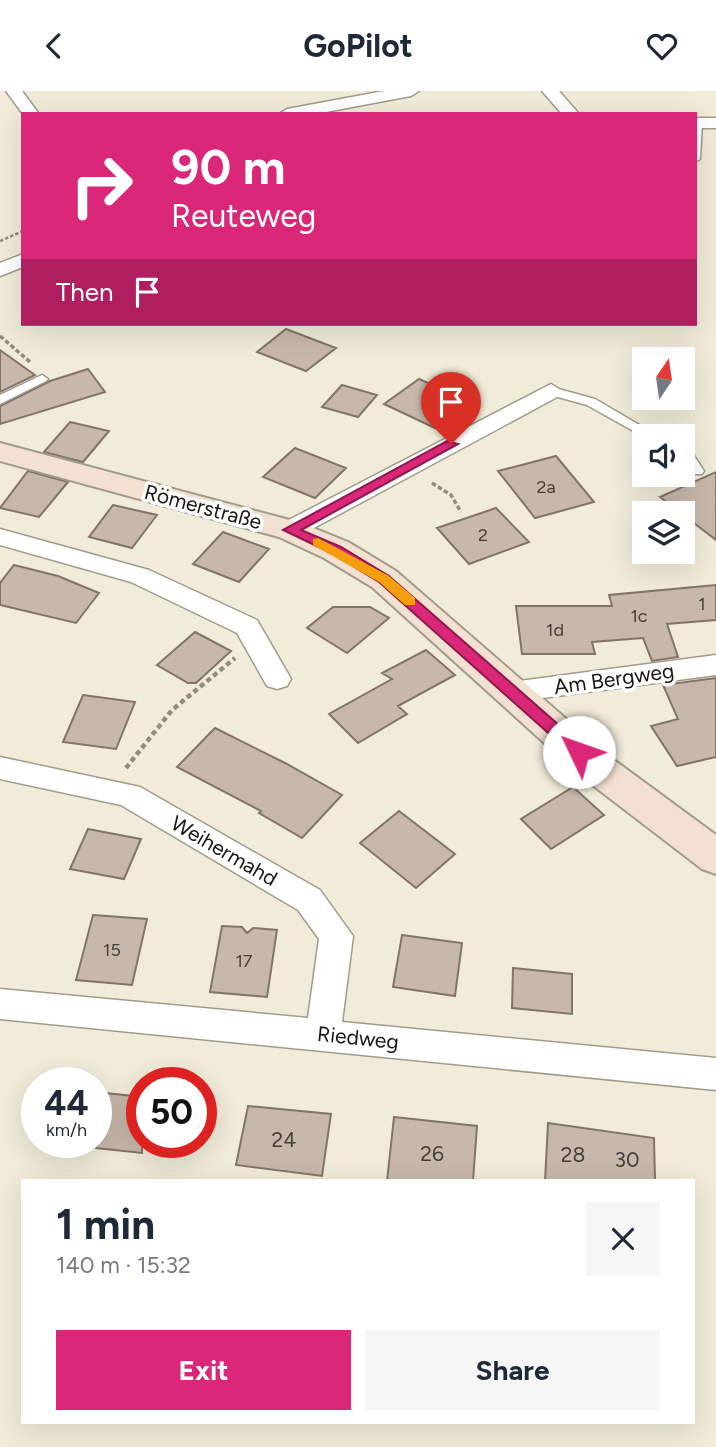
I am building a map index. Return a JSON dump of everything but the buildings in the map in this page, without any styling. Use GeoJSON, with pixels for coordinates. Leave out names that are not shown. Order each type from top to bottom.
{"type":"FeatureCollection","features":[{"type":"Feature","properties":{"kind":"main road","name":"Römerstraße"},"geometry":{"type":"LineString","coordinates":[[0,452],[290,530],[336,550],[384,579],[596,767],[716,857]]}},
{"type":"Feature","properties":{"kind":"street"},"geometry":{"type":"LineString","coordinates":[[16,91],[30,112]]}},
{"type":"Feature","properties":{"kind":"street"},"geometry":{"type":"LineString","coordinates":[[298,112],[411,91]]}},
{"type":"Feature","properties":{"kind":"street"},"geometry":{"type":"LineString","coordinates":[[550,91],[569,112]]}},
{"type":"Feature","properties":{"kind":"street"},"geometry":{"type":"LineString","coordinates":[[697,123],[716,123]]}},
{"type":"Feature","properties":{"kind":"street"},"geometry":{"type":"LineString","coordinates":[[0,270],[21,261]]}},
{"type":"Feature","properties":{"kind":"street"},"geometry":{"type":"LineString","coordinates":[[290,530],[551,391]]}},
{"type":"Feature","properties":{"kind":"street"},"geometry":{"type":"LineString","coordinates":[[0,537],[140,576],[247,627],[277,679]]}},
{"type":"Feature","properties":{"kind":"street","name":"Am Bergweg"},"geometry":{"type":"LineString","coordinates":[[512,692],[716,665]]}},
{"type":"Feature","properties":{"kind":"street","name":"Weihermahd"},"geometry":{"type":"LineString","coordinates":[[0,768],[129,795],[309,900],[336,936],[323,1034]]}},
{"type":"Feature","properties":{"kind":"street","name":"Riedweg"},"geometry":{"type":"LineString","coordinates":[[0,1004],[716,1074]]}},
{"type":"Feature","properties":{"kind":"lane"},"geometry":{"type":"LineString","coordinates":[[0,400],[42,379]]}},
{"type":"Feature","properties":{"kind":"lane"},"geometry":{"type":"LineString","coordinates":[[551,391],[591,402],[632,425]]}},
{"type":"Feature","properties":{"kind":"lane"},"geometry":{"type":"LineString","coordinates":[[695,466],[698,471]]}},
{"type":"Feature","properties":{"kind":"path"},"geometry":{"type":"LineString","coordinates":[[0,241],[21,233]]}},
{"type":"Feature","properties":{"kind":"path"},"geometry":{"type":"LineString","coordinates":[[0,336],[30,362]]}},
{"type":"Feature","properties":{"kind":"path"},"geometry":{"type":"LineString","coordinates":[[409,467],[451,495],[461,512]]}},
{"type":"Feature","properties":{"kind":"path"},"geometry":{"type":"LineString","coordinates":[[108,791],[172,710],[256,642]]}},
{"type":"Feature","properties":{"kind":"slow traffic"},"geometry":{"type":"LineString","coordinates":[[318,542],[384,579],[410,602]]}},
{"type":"Feature","properties":{"kind":"route"},"geometry":{"type":"LineString","coordinates":[[451,444],[290,530],[336,550],[384,579],[579,752]]}}]}
